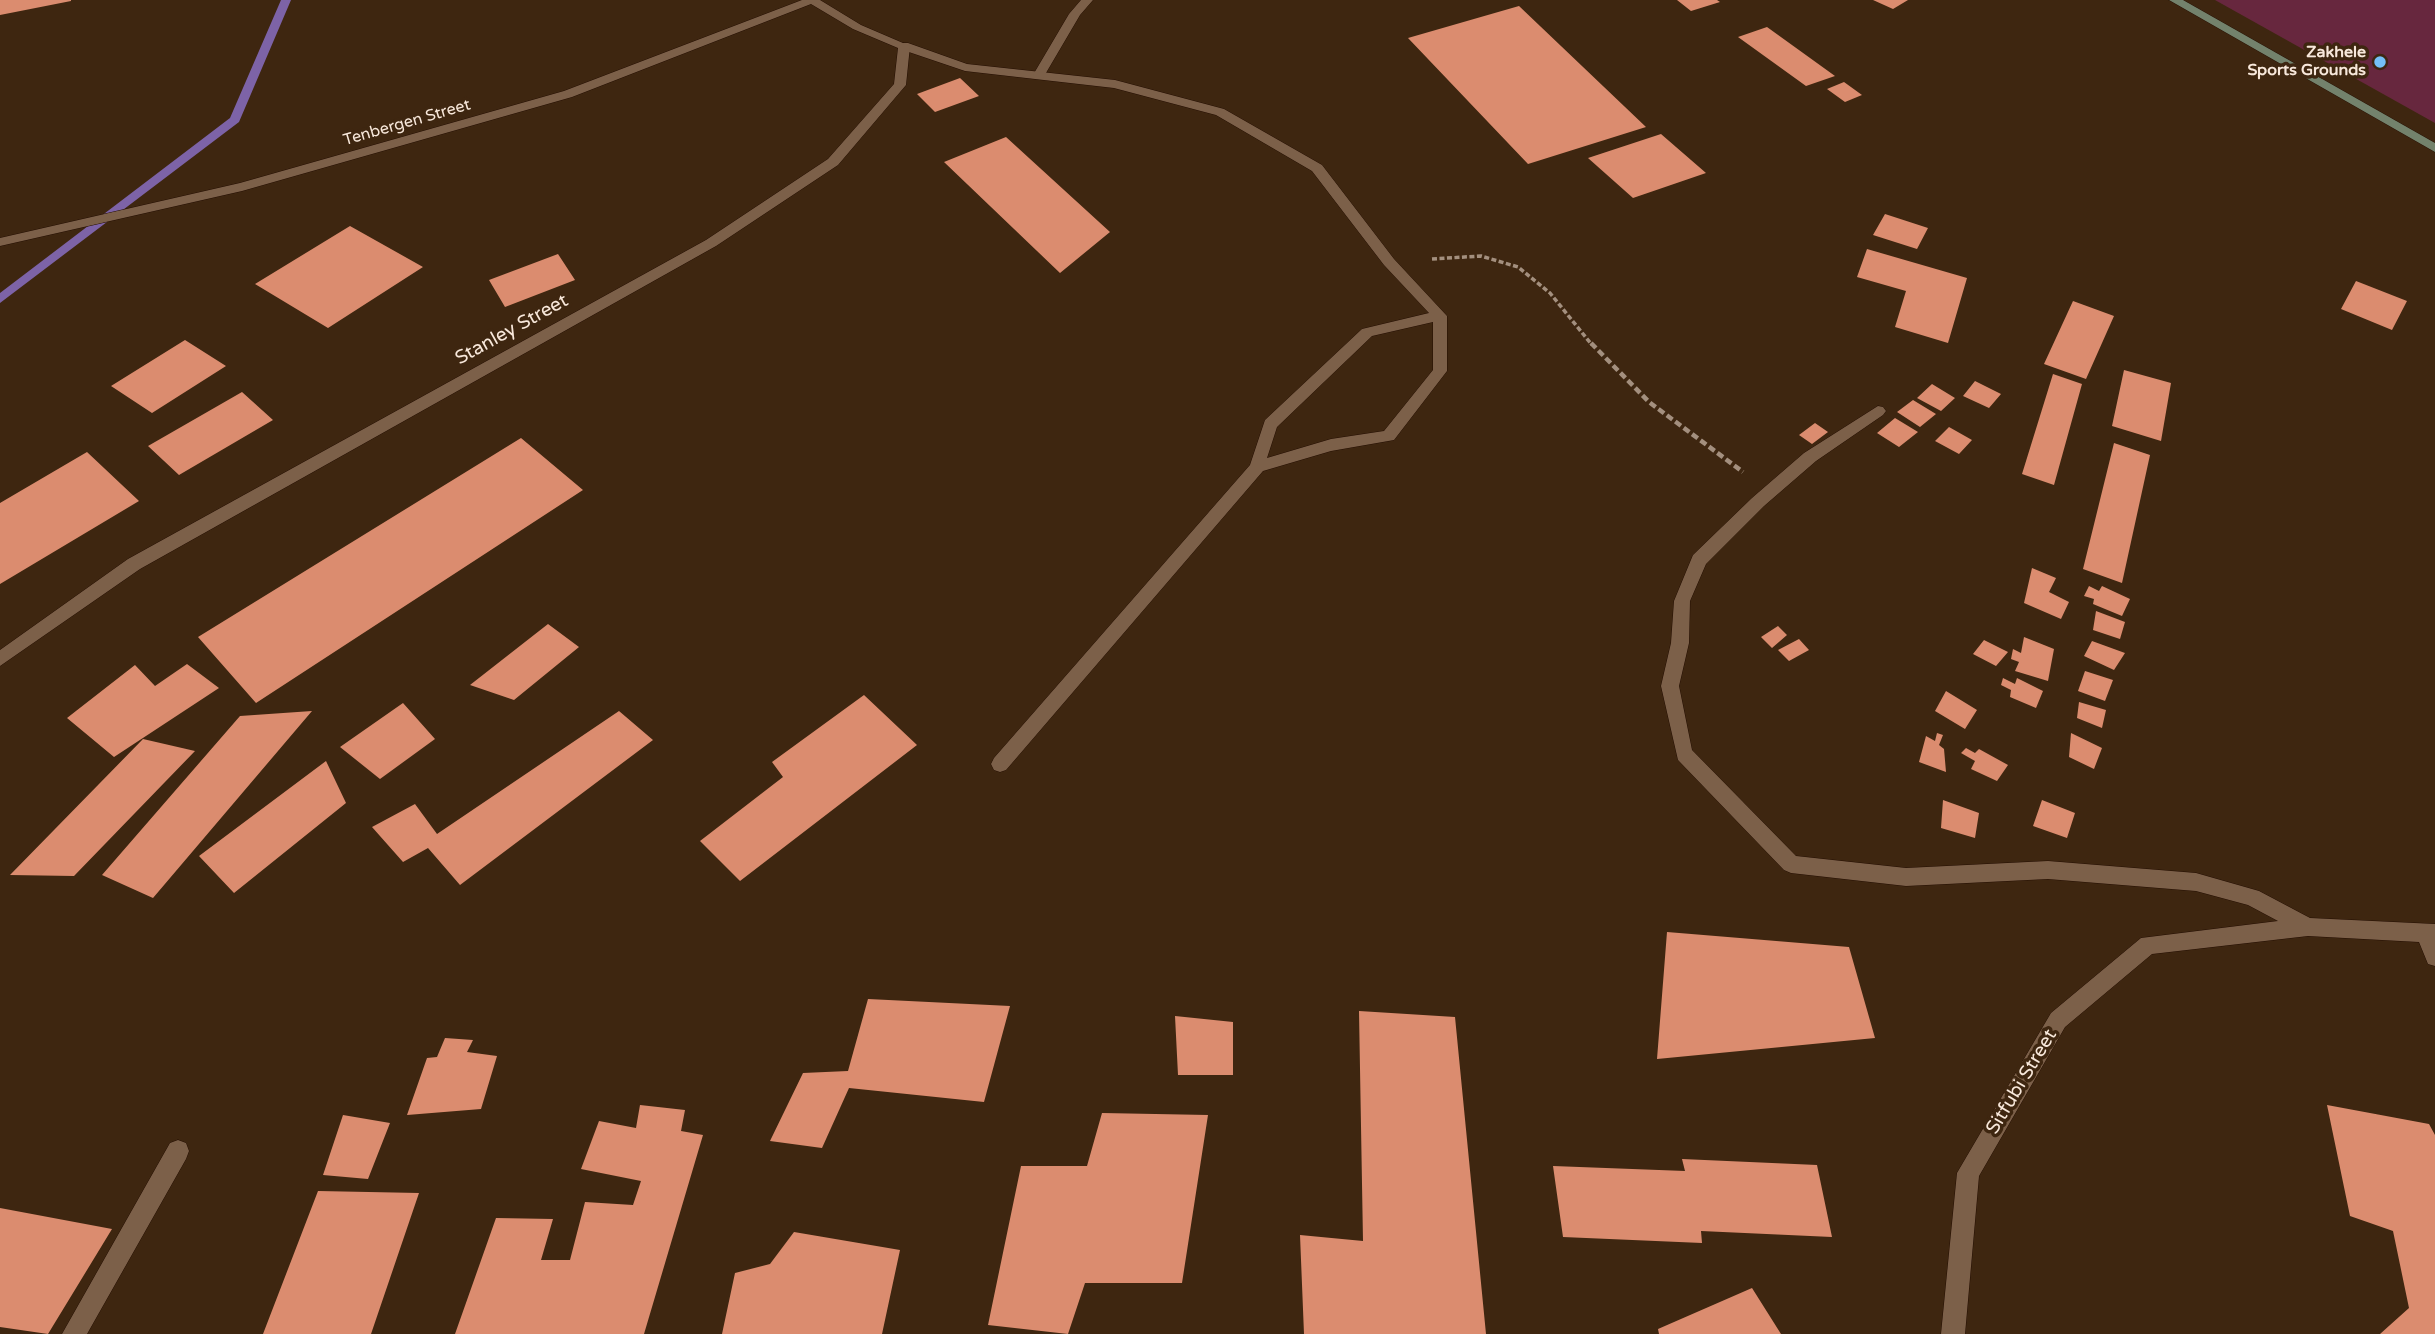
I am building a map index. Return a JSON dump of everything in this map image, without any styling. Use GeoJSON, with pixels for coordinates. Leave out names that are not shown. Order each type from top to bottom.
{"type":"FeatureCollection","features":[{"type":"Feature","properties":{"kind":"main road"},"geometry":{"type":"LineString","coordinates":[[2175,0],[2435,148]]}},
{"type":"Feature","properties":{"kind":"street"},"geometry":{"type":"LineString","coordinates":[[812,0],[857,27],[965,67],[1115,84],[1220,112],[1317,168],[1389,262],[1440,316],[1440,371],[1390,436],[1331,445],[1257,467]]}},
{"type":"Feature","properties":{"kind":"street","name":"Tenbergen Street"},"geometry":{"type":"LineString","coordinates":[[0,242],[242,187],[568,94],[812,0]]}},
{"type":"Feature","properties":{"kind":"street"},"geometry":{"type":"LineString","coordinates":[[1039,75],[1075,13],[1087,0]]}},
{"type":"Feature","properties":{"kind":"street","name":"Stanley Street"},"geometry":{"type":"LineString","coordinates":[[0,659],[134,564],[711,243],[833,162],[900,85],[904,46]]}},
{"type":"Feature","properties":{"kind":"street"},"geometry":{"type":"LineString","coordinates":[[1000,764],[1257,467],[1270,424],[1367,332],[1440,316]]}},
{"type":"Feature","properties":{"kind":"street"},"geometry":{"type":"LineString","coordinates":[[1878,411],[1811,457],[1699,560],[1682,601],[1680,643],[1670,686],[1684,754],[1791,864],[1906,877],[2048,870],[2196,883],[2252,897],[2308,926]]}},
{"type":"Feature","properties":{"kind":"street","name":"Sitfubi Street"},"geometry":{"type":"LineString","coordinates":[[1953,1334],[1968,1173],[2058,1020],[2148,945],[2308,926],[2430,933]]}},
{"type":"Feature","properties":{"kind":"street"},"geometry":{"type":"LineString","coordinates":[[2430,933],[2435,957]]}},
{"type":"Feature","properties":{"kind":"street"},"geometry":{"type":"LineString","coordinates":[[74,1334],[178,1151]]}},
{"type":"Feature","properties":{"kind":"path"},"geometry":{"type":"LineString","coordinates":[[1389,262],[1481,257],[1518,267],[1550,293],[1599,353],[1650,402],[1770,493]]}},
{"type":"Feature","properties":{"kind":"shaded area","name":"Zakhele Sports Grounds"},"geometry":{"type":"Polygon","coordinates":[[[2215,0],[2435,0],[2435,123],[2215,0]]]}},
{"type":"Feature","properties":{"kind":"building"},"geometry":{"type":"Polygon","coordinates":[[[0,0],[71,0],[71,1],[0,15],[0,0]]]}},
{"type":"Feature","properties":{"kind":"building"},"geometry":{"type":"Polygon","coordinates":[[[1677,0],[1717,0],[1720,2],[1691,11],[1677,0]]]}},
{"type":"Feature","properties":{"kind":"building"},"geometry":{"type":"Polygon","coordinates":[[[1873,0],[1908,0],[1893,9],[1873,0]]]}},
{"type":"Feature","properties":{"kind":"building"},"geometry":{"type":"Polygon","coordinates":[[[1519,6],[1646,127],[1528,164],[1408,38],[1519,6]]]}},
{"type":"Feature","properties":{"kind":"building"},"geometry":{"type":"Polygon","coordinates":[[[1767,27],[1835,76],[1806,86],[1738,37],[1767,27]]]}},
{"type":"Feature","properties":{"kind":"building"},"geometry":{"type":"Polygon","coordinates":[[[960,78],[979,96],[935,112],[917,94],[960,78]]]}},
{"type":"Feature","properties":{"kind":"building"},"geometry":{"type":"Polygon","coordinates":[[[1844,82],[1862,95],[1845,102],[1827,89],[1844,82]]]}},
{"type":"Feature","properties":{"kind":"building"},"geometry":{"type":"Polygon","coordinates":[[[1661,134],[1706,173],[1633,198],[1588,158],[1661,134]]]}},
{"type":"Feature","properties":{"kind":"building"},"geometry":{"type":"Polygon","coordinates":[[[1006,137],[1110,232],[1060,273],[944,162],[1006,137]]]}},
{"type":"Feature","properties":{"kind":"building"},"geometry":{"type":"Polygon","coordinates":[[[1885,214],[1928,228],[1917,249],[1873,235],[1885,214]]]}},
{"type":"Feature","properties":{"kind":"building"},"geometry":{"type":"Polygon","coordinates":[[[350,226],[423,267],[328,328],[255,284],[350,226]]]}},
{"type":"Feature","properties":{"kind":"building"},"geometry":{"type":"Polygon","coordinates":[[[1867,249],[1967,278],[1948,343],[1895,327],[1906,291],[1857,277],[1867,249]]]}},
{"type":"Feature","properties":{"kind":"building"},"geometry":{"type":"Polygon","coordinates":[[[558,254],[575,280],[505,307],[489,280],[558,254]]]}},
{"type":"Feature","properties":{"kind":"building"},"geometry":{"type":"Polygon","coordinates":[[[2356,281],[2407,301],[2392,330],[2341,309],[2356,281]]]}},
{"type":"Feature","properties":{"kind":"building"},"geometry":{"type":"Polygon","coordinates":[[[2073,301],[2114,316],[2086,379],[2044,364],[2073,301]]]}},
{"type":"Feature","properties":{"kind":"building"},"geometry":{"type":"Polygon","coordinates":[[[185,340],[226,366],[152,413],[111,386],[185,340]]]}},
{"type":"Feature","properties":{"kind":"building"},"geometry":{"type":"Polygon","coordinates":[[[2124,370],[2171,383],[2161,441],[2112,426],[2124,370]]]}},
{"type":"Feature","properties":{"kind":"building"},"geometry":{"type":"Polygon","coordinates":[[[2053,374],[2082,384],[2054,485],[2022,474],[2053,374]]]}},
{"type":"Feature","properties":{"kind":"building"},"geometry":{"type":"Polygon","coordinates":[[[1975,381],[2001,394],[1989,408],[1963,396],[1975,381]]]}},
{"type":"Feature","properties":{"kind":"building"},"geometry":{"type":"Polygon","coordinates":[[[1932,384],[1955,398],[1941,411],[1917,398],[1932,384]]]}},
{"type":"Feature","properties":{"kind":"building"},"geometry":{"type":"Polygon","coordinates":[[[242,392],[273,420],[179,475],[148,446],[242,392]]]}},
{"type":"Feature","properties":{"kind":"building"},"geometry":{"type":"Polygon","coordinates":[[[1913,400],[1936,414],[1920,427],[1897,412],[1913,400]]]}},
{"type":"Feature","properties":{"kind":"building"},"geometry":{"type":"Polygon","coordinates":[[[1895,418],[1918,432],[1899,447],[1877,433],[1895,418]]]}},
{"type":"Feature","properties":{"kind":"building"},"geometry":{"type":"Polygon","coordinates":[[[1815,423],[1828,432],[1812,444],[1799,435],[1815,423]]]}},
{"type":"Feature","properties":{"kind":"building"},"geometry":{"type":"Polygon","coordinates":[[[1949,427],[1972,440],[1959,454],[1935,441],[1949,427]]]}},
{"type":"Feature","properties":{"kind":"building"},"geometry":{"type":"Polygon","coordinates":[[[521,438],[583,490],[256,703],[198,637],[521,438]]]}},
{"type":"Feature","properties":{"kind":"building"},"geometry":{"type":"Polygon","coordinates":[[[2114,443],[2150,455],[2122,583],[2083,569],[2114,443]]]}},
{"type":"Feature","properties":{"kind":"building"},"geometry":{"type":"Polygon","coordinates":[[[87,452],[139,501],[0,584],[0,503],[87,452]]]}},
{"type":"Feature","properties":{"kind":"building"},"geometry":{"type":"Polygon","coordinates":[[[2032,568],[2056,578],[2049,592],[2069,602],[2061,619],[2024,603],[2032,568]]]}},
{"type":"Feature","properties":{"kind":"building"},"geometry":{"type":"Polygon","coordinates":[[[2089,586],[2099,591],[2102,586],[2130,599],[2122,616],[2093,604],[2094,599],[2084,596],[2089,586]]]}},
{"type":"Feature","properties":{"kind":"building"},"geometry":{"type":"Polygon","coordinates":[[[2096,611],[2125,622],[2120,639],[2093,630],[2096,611]]]}},
{"type":"Feature","properties":{"kind":"building"},"geometry":{"type":"Polygon","coordinates":[[[548,624],[579,647],[514,700],[470,685],[548,624]]]}},
{"type":"Feature","properties":{"kind":"building"},"geometry":{"type":"Polygon","coordinates":[[[1778,626],[1787,635],[1772,648],[1761,637],[1778,626]]]}},
{"type":"Feature","properties":{"kind":"building"},"geometry":{"type":"Polygon","coordinates":[[[2024,637],[2054,649],[2048,681],[2015,671],[2019,662],[2011,659],[2013,649],[2021,653],[2024,637]]]}},
{"type":"Feature","properties":{"kind":"building"},"geometry":{"type":"Polygon","coordinates":[[[1799,639],[1809,650],[1789,661],[1778,650],[1799,639]]]}},
{"type":"Feature","properties":{"kind":"building"},"geometry":{"type":"Polygon","coordinates":[[[1984,640],[2008,652],[1996,666],[1973,654],[1984,640]]]}},
{"type":"Feature","properties":{"kind":"building"},"geometry":{"type":"Polygon","coordinates":[[[2092,641],[2125,653],[2114,670],[2084,656],[2092,641]]]}},
{"type":"Feature","properties":{"kind":"building"},"geometry":{"type":"Polygon","coordinates":[[[187,664],[219,688],[114,757],[67,718],[135,665],[155,686],[187,664]]]}},
{"type":"Feature","properties":{"kind":"building"},"geometry":{"type":"Polygon","coordinates":[[[2085,671],[2113,680],[2105,701],[2078,691],[2085,671]]]}},
{"type":"Feature","properties":{"kind":"building"},"geometry":{"type":"Polygon","coordinates":[[[2003,678],[2015,684],[2017,678],[2043,691],[2036,708],[2010,697],[2011,690],[2001,685],[2003,678]]]}},
{"type":"Feature","properties":{"kind":"building"},"geometry":{"type":"Polygon","coordinates":[[[1946,691],[1977,710],[1965,729],[1935,711],[1946,691]]]}},
{"type":"Feature","properties":{"kind":"building"},"geometry":{"type":"Polygon","coordinates":[[[864,695],[917,745],[740,881],[700,841],[783,777],[772,762],[864,695]]]}},
{"type":"Feature","properties":{"kind":"building"},"geometry":{"type":"Polygon","coordinates":[[[2079,702],[2106,710],[2102,728],[2077,718],[2079,702]]]}},
{"type":"Feature","properties":{"kind":"building"},"geometry":{"type":"Polygon","coordinates":[[[403,703],[435,739],[380,779],[340,747],[403,703]]]}},
{"type":"Feature","properties":{"kind":"building"},"geometry":{"type":"Polygon","coordinates":[[[312,711],[153,898],[102,875],[240,716],[312,711]]]}},
{"type":"Feature","properties":{"kind":"building"},"geometry":{"type":"Polygon","coordinates":[[[619,711],[653,740],[460,885],[428,848],[403,862],[372,827],[415,804],[437,834],[619,711]]]}},
{"type":"Feature","properties":{"kind":"building"},"geometry":{"type":"Polygon","coordinates":[[[1937,733],[1943,735],[1939,745],[1944,749],[1946,772],[1919,762],[1926,736],[1935,741],[1937,733]]]}},
{"type":"Feature","properties":{"kind":"building"},"geometry":{"type":"Polygon","coordinates":[[[2071,733],[2102,748],[2094,769],[2069,757],[2071,733]]]}},
{"type":"Feature","properties":{"kind":"building"},"geometry":{"type":"Polygon","coordinates":[[[143,739],[195,751],[74,876],[10,875],[143,739]]]}},
{"type":"Feature","properties":{"kind":"building"},"geometry":{"type":"Polygon","coordinates":[[[1966,748],[1975,753],[1979,749],[2008,765],[1997,781],[1971,769],[1975,761],[1961,753],[1966,748]]]}},
{"type":"Feature","properties":{"kind":"building"},"geometry":{"type":"Polygon","coordinates":[[[326,761],[346,803],[234,893],[199,856],[326,761]]]}},
{"type":"Feature","properties":{"kind":"building"},"geometry":{"type":"Polygon","coordinates":[[[1943,800],[1979,813],[1975,838],[1941,828],[1943,800]]]}},
{"type":"Feature","properties":{"kind":"building"},"geometry":{"type":"Polygon","coordinates":[[[2042,800],[2075,813],[2067,838],[2033,826],[2042,800]]]}},
{"type":"Feature","properties":{"kind":"building"},"geometry":{"type":"Polygon","coordinates":[[[1667,932],[1849,947],[1875,1038],[1657,1059],[1667,932]]]}},
{"type":"Feature","properties":{"kind":"building"},"geometry":{"type":"Polygon","coordinates":[[[868,999],[1010,1006],[984,1102],[849,1088],[822,1148],[770,1141],[803,1073],[848,1071],[868,999]]]}},
{"type":"Feature","properties":{"kind":"building"},"geometry":{"type":"Polygon","coordinates":[[[1359,1011],[1455,1017],[1486,1334],[1304,1334],[1300,1235],[1363,1241],[1359,1011]]]}},
{"type":"Feature","properties":{"kind":"building"},"geometry":{"type":"Polygon","coordinates":[[[1175,1016],[1233,1022],[1233,1075],[1178,1075],[1175,1016]]]}},
{"type":"Feature","properties":{"kind":"building"},"geometry":{"type":"Polygon","coordinates":[[[445,1038],[473,1040],[467,1052],[497,1056],[481,1109],[407,1115],[427,1058],[437,1057],[445,1038]]]}},
{"type":"Feature","properties":{"kind":"building"},"geometry":{"type":"Polygon","coordinates":[[[640,1105],[685,1110],[681,1131],[703,1135],[644,1334],[455,1334],[496,1218],[553,1219],[541,1260],[570,1260],[585,1202],[633,1205],[641,1181],[581,1169],[599,1121],[636,1128],[640,1105]]]}},
{"type":"Feature","properties":{"kind":"building"},"geometry":{"type":"Polygon","coordinates":[[[2327,1105],[2429,1124],[2435,1135],[2435,1334],[2380,1334],[2409,1308],[2393,1231],[2350,1216],[2327,1105]]]}},
{"type":"Feature","properties":{"kind":"building"},"geometry":{"type":"Polygon","coordinates":[[[1102,1113],[1208,1115],[1182,1283],[1085,1283],[1068,1334],[988,1325],[1021,1166],[1087,1166],[1102,1113]]]}},
{"type":"Feature","properties":{"kind":"building"},"geometry":{"type":"Polygon","coordinates":[[[343,1115],[390,1123],[368,1179],[323,1175],[343,1115]]]}},
{"type":"Feature","properties":{"kind":"building"},"geometry":{"type":"Polygon","coordinates":[[[1682,1159],[1817,1165],[1832,1237],[1701,1231],[1702,1243],[1563,1237],[1553,1166],[1685,1171],[1682,1159]]]}},
{"type":"Feature","properties":{"kind":"building"},"geometry":{"type":"Polygon","coordinates":[[[318,1191],[419,1193],[371,1334],[263,1334],[318,1191]]]}},
{"type":"Feature","properties":{"kind":"building"},"geometry":{"type":"Polygon","coordinates":[[[0,1208],[112,1229],[48,1334],[0,1327],[0,1208]]]}},
{"type":"Feature","properties":{"kind":"building"},"geometry":{"type":"Polygon","coordinates":[[[794,1232],[900,1250],[882,1334],[722,1334],[735,1273],[770,1264],[794,1232]]]}},
{"type":"Feature","properties":{"kind":"building"},"geometry":{"type":"Polygon","coordinates":[[[1752,1288],[1781,1334],[1659,1334],[1658,1329],[1752,1288]]]}},
{"type":"Feature","properties":{"kind":"waterway"},"geometry":{"type":"LineString","coordinates":[[0,299],[235,120],[286,0]]}},
{"type":"Feature","properties":{"kind":"place","name":"Zakhele Sports Grounds"},"geometry":{"type":"Point","coordinates":[2380,62]}}]}
